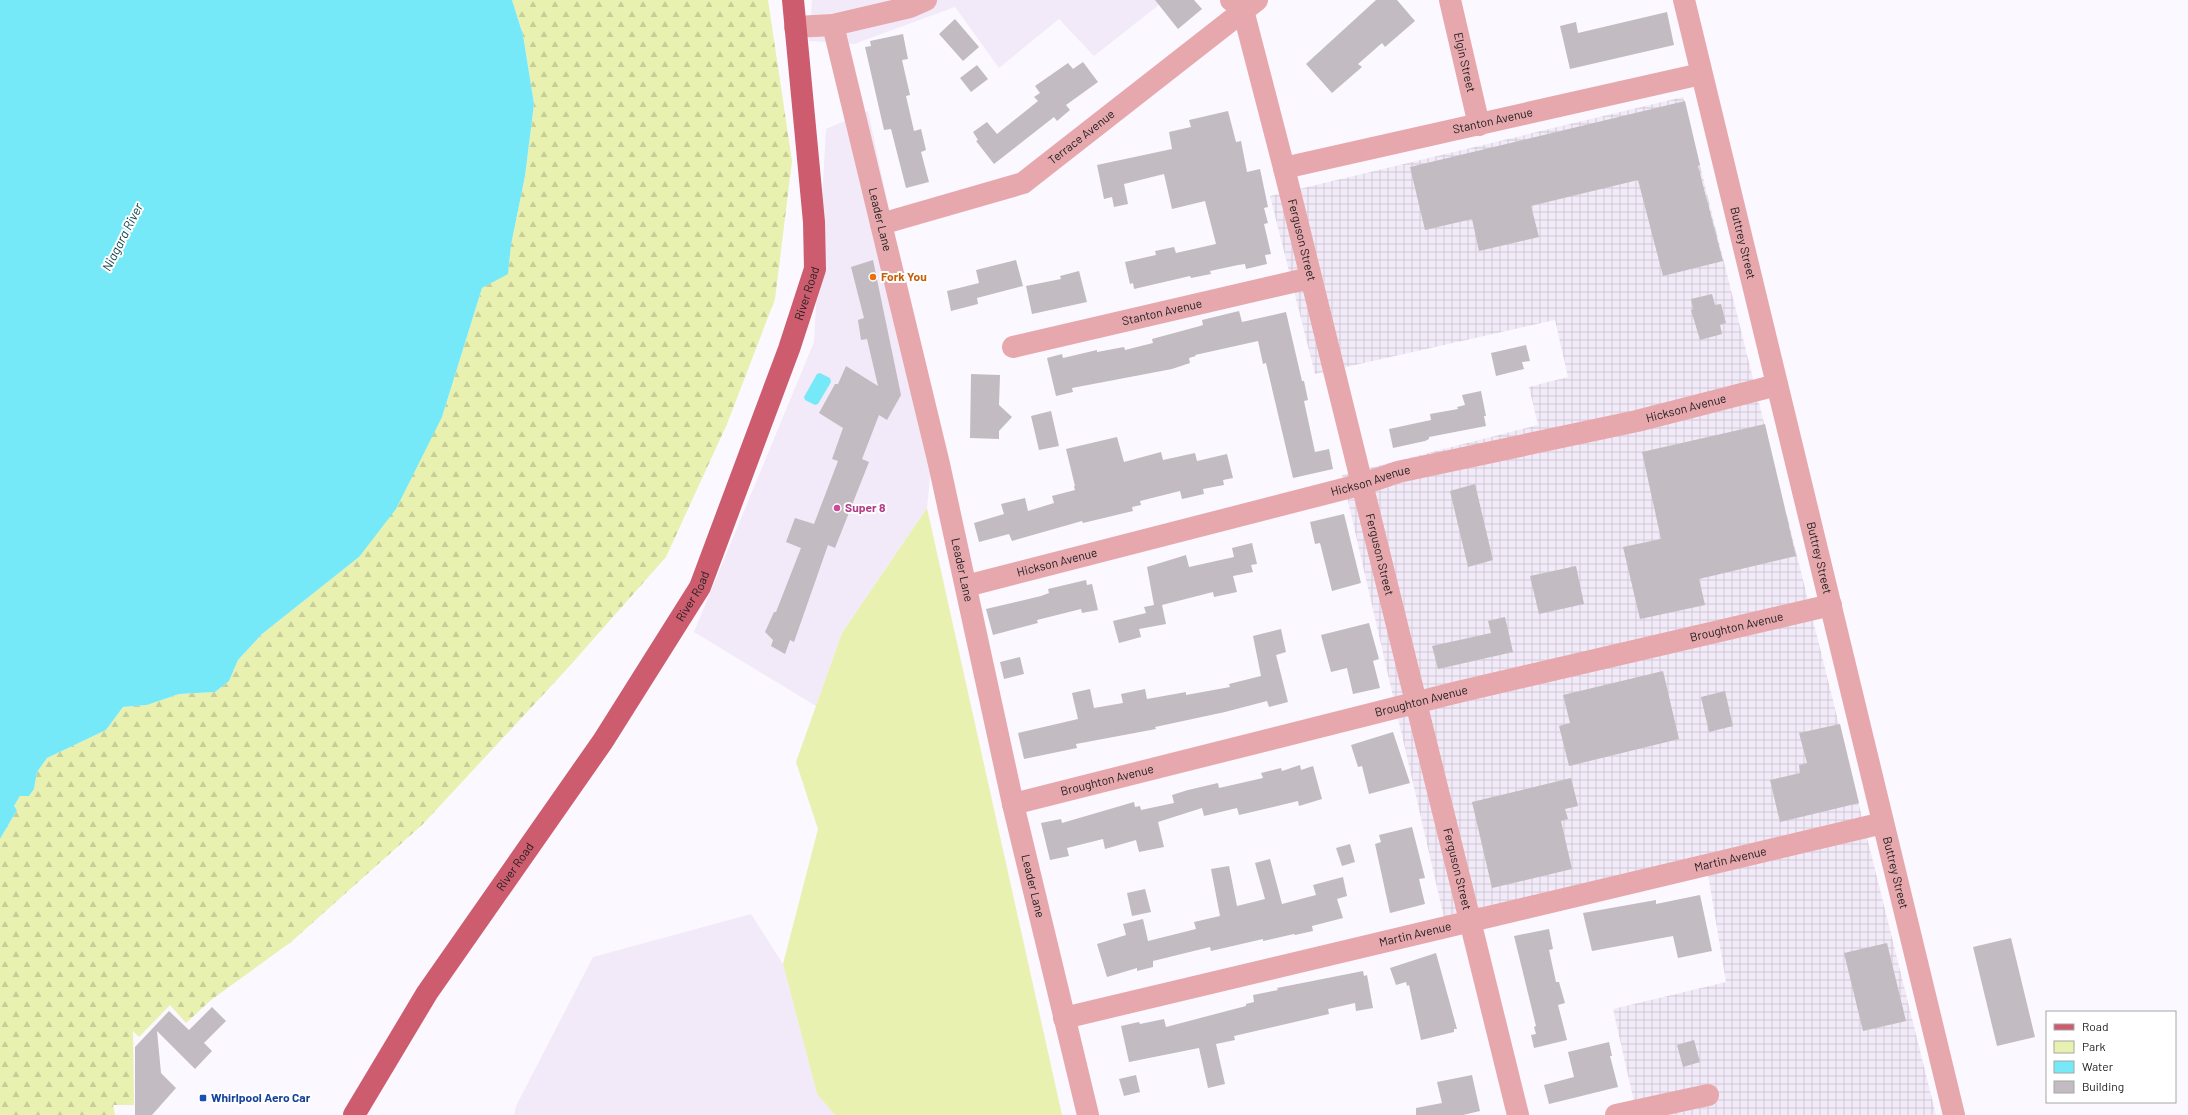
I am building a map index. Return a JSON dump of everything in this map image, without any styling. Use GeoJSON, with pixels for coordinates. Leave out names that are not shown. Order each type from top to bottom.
{"type":"FeatureCollection","features":[{"type":"Feature","properties":{"kind":"main road","name":"River Road"},"geometry":{"type":"LineString","coordinates":[[354,1115],[427,993],[603,741],[700,587],[789,349],[815,268],[814,222],[793,0]]}},
{"type":"Feature","properties":{"kind":"street"},"geometry":{"type":"LineString","coordinates":[[795,28],[833,25],[910,7],[926,0]]}},
{"type":"Feature","properties":{"kind":"street","name":"Elgin Street"},"geometry":{"type":"LineString","coordinates":[[1450,0],[1479,125]]}},
{"type":"Feature","properties":{"kind":"street","name":"Buttrey Street"},"geometry":{"type":"LineString","coordinates":[[1684,0],[1954,1115]]}},
{"type":"Feature","properties":{"kind":"street","name":"Ferguson Street"},"geometry":{"type":"LineString","coordinates":[[1243,3],[1310,278],[1363,484],[1415,704],[1471,920],[1518,1115]]}},
{"type":"Feature","properties":{"kind":"street","name":"Terrace Avenue"},"geometry":{"type":"LineString","coordinates":[[881,224],[1023,183],[1243,3]]}},
{"type":"Feature","properties":{"kind":"street","name":"Leader Lane"},"geometry":{"type":"LineString","coordinates":[[833,25],[966,586],[1013,804],[1088,1115]]}},
{"type":"Feature","properties":{"kind":"street","name":"Stanton Avenue"},"geometry":{"type":"LineString","coordinates":[[1284,168],[1701,74]]}},
{"type":"Feature","properties":{"kind":"street","name":"Stanton Avenue"},"geometry":{"type":"LineString","coordinates":[[1013,347],[1310,278]]}},
{"type":"Feature","properties":{"kind":"street","name":"Hickson Avenue"},"geometry":{"type":"LineString","coordinates":[[966,586],[1363,484],[1398,472],[1637,421],[1777,385]]}},
{"type":"Feature","properties":{"kind":"street","name":"Broughton Avenue"},"geometry":{"type":"LineString","coordinates":[[1013,804],[1415,704],[1831,605]]}},
{"type":"Feature","properties":{"kind":"street","name":"Martin Avenue"},"geometry":{"type":"LineString","coordinates":[[1064,1018],[1883,823]]}},
{"type":"Feature","properties":{"kind":"street"},"geometry":{"type":"LineString","coordinates":[[1616,1115],[1708,1094]]}},
{"type":"Feature","properties":{"kind":"shaded area"},"geometry":{"type":"Polygon","coordinates":[[[812,0],[1165,0],[1094,56],[1059,19],[999,68],[955,7],[854,44],[809,41],[812,0]]]}},
{"type":"Feature","properties":{"kind":"shaded area"},"geometry":{"type":"Polygon","coordinates":[[[1683,97],[1936,1115],[1637,1115],[1613,1009],[1726,982],[1708,874],[1448,935],[1342,475],[1538,425],[1529,387],[1568,377],[1555,320],[1315,374],[1270,196],[1683,97]]]}},
{"type":"Feature","properties":{"kind":"shaded area"},"geometry":{"type":"Polygon","coordinates":[[[868,111],[935,424],[927,508],[842,633],[816,706],[694,632],[814,342],[826,129],[868,111]]]}},
{"type":"Feature","properties":{"kind":"shaded area"},"geometry":{"type":"Polygon","coordinates":[[[751,914],[783,964],[817,1094],[835,1115],[514,1115],[516,1106],[593,957],[751,914]]]}},
{"type":"Feature","properties":{"kind":"green space"},"geometry":{"type":"Polygon","coordinates":[[[512,0],[768,0],[792,161],[775,299],[727,424],[666,557],[566,670],[423,824],[291,942],[211,1000],[186,1023],[170,1005],[139,1037],[133,1031],[134,1105],[113,1105],[115,1115],[0,1115],[0,839],[17,810],[14,806],[20,796],[29,796],[34,789],[37,772],[47,758],[106,730],[123,707],[147,705],[179,694],[215,692],[229,681],[238,660],[262,634],[359,557],[442,417],[482,288],[508,273],[511,245],[525,176],[534,104],[523,35],[512,0]]]}},
{"type":"Feature","properties":{"kind":"green space"},"geometry":{"type":"Polygon","coordinates":[[[927,508],[1062,1115],[835,1115],[817,1094],[783,964],[818,829],[796,762],[842,633],[927,508]]]}},
{"type":"Feature","properties":{"kind":"water","name":"Niagara River"},"geometry":{"type":"Polygon","coordinates":[[[0,0],[512,0],[523,35],[534,104],[525,176],[511,245],[508,274],[482,288],[442,417],[396,509],[359,557],[262,634],[238,660],[229,681],[215,692],[179,694],[147,705],[123,707],[106,730],[47,758],[37,772],[34,789],[29,796],[20,796],[14,806],[17,810],[0,839],[0,0]]]}},
{"type":"Feature","properties":{"kind":"water"},"geometry":{"type":"Polygon","coordinates":[[[820,373],[830,378],[831,382],[818,404],[815,405],[805,400],[804,397],[817,374],[820,373]]]}},
{"type":"Feature","properties":{"kind":"building"},"geometry":{"type":"Polygon","coordinates":[[[1155,0],[1194,0],[1202,9],[1178,29],[1155,0]]]}},
{"type":"Feature","properties":{"kind":"building"},"geometry":{"type":"Polygon","coordinates":[[[1376,0],[1397,0],[1415,21],[1385,47],[1382,43],[1358,64],[1362,67],[1332,93],[1306,64],[1376,0]]]}},
{"type":"Feature","properties":{"kind":"building"},"geometry":{"type":"Polygon","coordinates":[[[1667,12],[1674,45],[1570,69],[1560,26],[1576,22],[1578,33],[1667,12]]]}},
{"type":"Feature","properties":{"kind":"building"},"geometry":{"type":"Polygon","coordinates":[[[955,19],[979,47],[963,61],[939,34],[955,19]]]}},
{"type":"Feature","properties":{"kind":"building"},"geometry":{"type":"Polygon","coordinates":[[[903,34],[908,59],[902,60],[910,95],[906,96],[914,131],[921,129],[926,150],[921,152],[929,182],[906,188],[891,129],[884,130],[865,47],[871,46],[870,41],[903,34]]]}},
{"type":"Feature","properties":{"kind":"building"},"geometry":{"type":"Polygon","coordinates":[[[1083,62],[1098,82],[1066,105],[1070,110],[1057,121],[1054,117],[994,164],[976,141],[978,140],[973,132],[987,122],[997,134],[1038,101],[1034,97],[1040,93],[1035,86],[1068,63],[1073,69],[1083,62]]]}},
{"type":"Feature","properties":{"kind":"building"},"geometry":{"type":"Polygon","coordinates":[[[977,65],[988,79],[971,92],[960,78],[977,65]]]}},
{"type":"Feature","properties":{"kind":"building"},"geometry":{"type":"Polygon","coordinates":[[[1685,101],[1700,165],[1698,166],[1723,261],[1663,276],[1638,180],[1531,206],[1539,237],[1479,251],[1472,219],[1425,230],[1410,167],[1685,101]]]}},
{"type":"Feature","properties":{"kind":"building"},"geometry":{"type":"Polygon","coordinates":[[[1228,111],[1236,142],[1241,141],[1247,172],[1260,169],[1268,207],[1264,208],[1268,223],[1264,224],[1271,254],[1265,255],[1267,264],[1246,269],[1245,264],[1238,265],[1210,271],[1211,274],[1191,278],[1190,276],[1134,289],[1133,283],[1130,284],[1125,262],[1156,255],[1155,251],[1174,247],[1176,253],[1216,244],[1205,201],[1172,209],[1164,174],[1124,184],[1128,204],[1114,207],[1112,197],[1104,199],[1097,165],[1172,149],[1169,132],[1191,127],[1189,120],[1228,111]]]}},
{"type":"Feature","properties":{"kind":"building"},"geometry":{"type":"Polygon","coordinates":[[[873,260],[901,395],[887,420],[879,415],[862,459],[869,462],[835,548],[828,545],[794,642],[790,640],[785,654],[771,646],[773,640],[765,632],[774,612],[776,612],[801,548],[786,542],[795,518],[814,524],[838,461],[832,459],[843,428],[819,413],[835,384],[838,384],[846,366],[878,386],[867,339],[861,340],[858,320],[864,318],[851,267],[873,260]]]}},
{"type":"Feature","properties":{"kind":"building"},"geometry":{"type":"Polygon","coordinates":[[[1016,260],[1023,286],[977,298],[978,304],[951,311],[947,291],[979,283],[976,270],[1016,260]]]}},
{"type":"Feature","properties":{"kind":"building"},"geometry":{"type":"Polygon","coordinates":[[[1079,271],[1087,302],[1032,314],[1026,286],[1061,279],[1060,276],[1079,271]]]}},
{"type":"Feature","properties":{"kind":"building"},"geometry":{"type":"Polygon","coordinates":[[[1712,294],[1715,305],[1721,304],[1726,323],[1720,325],[1722,334],[1700,340],[1691,310],[1693,309],[1691,299],[1712,294]]]}},
{"type":"Feature","properties":{"kind":"building"},"geometry":{"type":"Polygon","coordinates":[[[1239,311],[1242,322],[1286,312],[1302,381],[1304,381],[1308,400],[1304,401],[1315,452],[1329,449],[1333,469],[1293,478],[1266,363],[1263,364],[1258,341],[1195,355],[1196,356],[1189,358],[1190,363],[1172,369],[1072,388],[1073,392],[1056,396],[1047,358],[1062,354],[1063,358],[1097,350],[1097,352],[1124,347],[1125,350],[1153,343],[1152,339],[1203,325],[1202,320],[1239,311]]]}},
{"type":"Feature","properties":{"kind":"building"},"geometry":{"type":"Polygon","coordinates":[[[1526,345],[1530,361],[1522,362],[1524,369],[1496,376],[1491,353],[1526,345]]]}},
{"type":"Feature","properties":{"kind":"building"},"geometry":{"type":"Polygon","coordinates":[[[971,374],[1000,375],[999,405],[1012,417],[999,431],[999,439],[970,438],[971,374]]]}},
{"type":"Feature","properties":{"kind":"building"},"geometry":{"type":"Polygon","coordinates":[[[1481,391],[1486,416],[1484,416],[1486,426],[1429,437],[1429,439],[1425,441],[1393,448],[1389,429],[1431,420],[1430,414],[1458,409],[1457,407],[1465,405],[1462,395],[1481,391]]]}},
{"type":"Feature","properties":{"kind":"building"},"geometry":{"type":"Polygon","coordinates":[[[1051,411],[1059,446],[1039,450],[1031,416],[1051,411]]]}},
{"type":"Feature","properties":{"kind":"building"},"geometry":{"type":"Polygon","coordinates":[[[1765,424],[1796,556],[1699,579],[1705,605],[1640,619],[1623,547],[1661,539],[1642,452],[1765,424]]]}},
{"type":"Feature","properties":{"kind":"building"},"geometry":{"type":"Polygon","coordinates":[[[1117,437],[1124,462],[1161,452],[1163,460],[1195,453],[1197,461],[1227,454],[1233,478],[1223,480],[1224,485],[1203,489],[1204,494],[1182,499],[1180,491],[1140,501],[1141,505],[1132,507],[1133,511],[1083,523],[1082,521],[1012,541],[1009,534],[979,542],[974,523],[1004,514],[1001,504],[1025,498],[1028,511],[1054,503],[1052,496],[1075,490],[1066,449],[1117,437]]]}},
{"type":"Feature","properties":{"kind":"building"},"geometry":{"type":"Polygon","coordinates":[[[1475,484],[1493,560],[1468,567],[1450,491],[1475,484]]]}},
{"type":"Feature","properties":{"kind":"building"},"geometry":{"type":"Polygon","coordinates":[[[1344,514],[1361,583],[1332,591],[1320,543],[1315,544],[1310,522],[1344,514]]]}},
{"type":"Feature","properties":{"kind":"building"},"geometry":{"type":"Polygon","coordinates":[[[1252,543],[1257,564],[1251,565],[1253,572],[1233,576],[1237,592],[1214,597],[1213,592],[1162,605],[1166,624],[1139,629],[1141,637],[1119,643],[1113,621],[1146,613],[1144,607],[1154,605],[1147,567],[1186,555],[1189,567],[1234,557],[1232,548],[1252,543]]]}},
{"type":"Feature","properties":{"kind":"building"},"geometry":{"type":"Polygon","coordinates":[[[1576,566],[1584,604],[1539,614],[1530,576],[1576,566]]]}},
{"type":"Feature","properties":{"kind":"building"},"geometry":{"type":"Polygon","coordinates":[[[1086,580],[1087,585],[1092,584],[1098,610],[1082,613],[1081,609],[1037,620],[1038,623],[993,635],[986,609],[1041,596],[1049,593],[1048,589],[1086,580]]]}},
{"type":"Feature","properties":{"kind":"building"},"geometry":{"type":"Polygon","coordinates":[[[1505,617],[1513,652],[1438,669],[1432,646],[1491,633],[1488,621],[1505,617]]]}},
{"type":"Feature","properties":{"kind":"building"},"geometry":{"type":"Polygon","coordinates":[[[1369,623],[1379,659],[1373,661],[1380,688],[1353,694],[1347,668],[1331,672],[1321,635],[1369,623]]]}},
{"type":"Feature","properties":{"kind":"building"},"geometry":{"type":"Polygon","coordinates":[[[1281,629],[1286,652],[1276,655],[1288,702],[1269,707],[1267,701],[1225,712],[1155,727],[1156,729],[1076,744],[1077,748],[1024,759],[1018,733],[1078,719],[1072,693],[1090,689],[1094,708],[1123,703],[1121,694],[1145,689],[1147,699],[1186,692],[1186,695],[1230,687],[1229,684],[1261,676],[1253,636],[1281,629]]]}},
{"type":"Feature","properties":{"kind":"building"},"geometry":{"type":"Polygon","coordinates":[[[1020,657],[1024,674],[1004,679],[1000,662],[1020,657]]]}},
{"type":"Feature","properties":{"kind":"building"},"geometry":{"type":"Polygon","coordinates":[[[1663,671],[1679,739],[1569,766],[1559,726],[1570,723],[1563,695],[1663,671]]]}},
{"type":"Feature","properties":{"kind":"building"},"geometry":{"type":"Polygon","coordinates":[[[1725,691],[1733,726],[1709,732],[1701,697],[1725,691]]]}},
{"type":"Feature","properties":{"kind":"building"},"geometry":{"type":"Polygon","coordinates":[[[1840,724],[1859,803],[1780,822],[1770,780],[1800,773],[1799,765],[1807,763],[1799,733],[1840,724]]]}},
{"type":"Feature","properties":{"kind":"building"},"geometry":{"type":"Polygon","coordinates":[[[1393,732],[1410,783],[1369,794],[1362,766],[1358,767],[1351,745],[1393,732]]]}},
{"type":"Feature","properties":{"kind":"building"},"geometry":{"type":"Polygon","coordinates":[[[1300,765],[1301,770],[1313,766],[1322,799],[1299,806],[1298,801],[1239,815],[1237,808],[1204,816],[1202,808],[1158,822],[1164,847],[1139,852],[1136,840],[1105,849],[1103,839],[1067,848],[1069,856],[1050,860],[1041,823],[1061,819],[1062,823],[1134,802],[1135,807],[1140,806],[1141,810],[1174,803],[1172,795],[1188,790],[1218,783],[1219,788],[1263,778],[1261,773],[1281,768],[1282,771],[1300,765]]]}},
{"type":"Feature","properties":{"kind":"building"},"geometry":{"type":"Polygon","coordinates":[[[1571,778],[1578,806],[1565,809],[1568,819],[1561,821],[1572,869],[1492,888],[1472,802],[1571,778]]]}},
{"type":"Feature","properties":{"kind":"building"},"geometry":{"type":"Polygon","coordinates":[[[1412,827],[1425,878],[1419,879],[1425,904],[1390,913],[1375,844],[1381,842],[1379,835],[1412,827]]]}},
{"type":"Feature","properties":{"kind":"building"},"geometry":{"type":"Polygon","coordinates":[[[1350,844],[1355,862],[1342,866],[1336,848],[1350,844]]]}},
{"type":"Feature","properties":{"kind":"building"},"geometry":{"type":"Polygon","coordinates":[[[1270,859],[1282,904],[1316,895],[1313,885],[1343,877],[1347,896],[1337,899],[1343,918],[1312,926],[1313,931],[1263,941],[1263,939],[1211,951],[1210,947],[1153,961],[1153,967],[1137,971],[1137,968],[1107,977],[1097,944],[1126,935],[1123,924],[1143,919],[1148,941],[1196,929],[1194,922],[1220,916],[1211,869],[1229,866],[1237,906],[1265,899],[1255,863],[1270,859]]]}},
{"type":"Feature","properties":{"kind":"building"},"geometry":{"type":"Polygon","coordinates":[[[1145,889],[1151,912],[1132,916],[1127,893],[1145,889]]]}},
{"type":"Feature","properties":{"kind":"building"},"geometry":{"type":"Polygon","coordinates":[[[1700,895],[1712,951],[1678,958],[1673,936],[1592,951],[1583,913],[1656,900],[1656,904],[1700,895]]]}},
{"type":"Feature","properties":{"kind":"building"},"geometry":{"type":"Polygon","coordinates":[[[1549,929],[1553,949],[1549,950],[1556,982],[1559,982],[1565,1003],[1558,1005],[1567,1040],[1534,1048],[1531,1035],[1536,1034],[1534,1027],[1536,1026],[1514,936],[1549,929]]]}},
{"type":"Feature","properties":{"kind":"building"},"geometry":{"type":"Polygon","coordinates":[[[2011,938],[2035,1037],[1997,1046],[1973,947],[2011,938]]]}},
{"type":"Feature","properties":{"kind":"building"},"geometry":{"type":"Polygon","coordinates":[[[1887,943],[1906,1021],[1863,1031],[1844,953],[1887,943]]]}},
{"type":"Feature","properties":{"kind":"building"},"geometry":{"type":"Polygon","coordinates":[[[1436,953],[1457,1029],[1454,1029],[1454,1032],[1421,1040],[1409,985],[1407,986],[1406,982],[1396,985],[1390,968],[1436,953]]]}},
{"type":"Feature","properties":{"kind":"building"},"geometry":{"type":"Polygon","coordinates":[[[1363,971],[1364,976],[1367,975],[1373,1008],[1356,1011],[1355,1003],[1328,1009],[1329,1014],[1234,1036],[1235,1040],[1216,1044],[1225,1084],[1208,1088],[1199,1048],[1129,1062],[1121,1026],[1164,1019],[1166,1027],[1246,1006],[1246,1004],[1254,1002],[1253,995],[1278,990],[1277,988],[1363,971]]]}},
{"type":"Feature","properties":{"kind":"building"},"geometry":{"type":"Polygon","coordinates":[[[212,1007],[226,1021],[204,1043],[212,1051],[195,1069],[157,1031],[161,1073],[176,1088],[152,1115],[135,1115],[135,1047],[169,1011],[189,1030],[212,1007]]]}},
{"type":"Feature","properties":{"kind":"building"},"geometry":{"type":"Polygon","coordinates":[[[1694,1040],[1700,1062],[1683,1067],[1677,1045],[1694,1040]]]}},
{"type":"Feature","properties":{"kind":"building"},"geometry":{"type":"Polygon","coordinates":[[[1609,1042],[1612,1056],[1610,1056],[1618,1087],[1549,1104],[1544,1085],[1574,1077],[1568,1052],[1609,1042]]]}},
{"type":"Feature","properties":{"kind":"building"},"geometry":{"type":"Polygon","coordinates":[[[1136,1075],[1140,1092],[1124,1096],[1119,1079],[1136,1075]]]}},
{"type":"Feature","properties":{"kind":"building"},"geometry":{"type":"Polygon","coordinates":[[[1472,1075],[1480,1111],[1463,1115],[1416,1115],[1416,1108],[1442,1103],[1437,1082],[1472,1075]]]}},
{"type":"Feature","properties":{"kind":"place","name":"Fork You"},"geometry":{"type":"Point","coordinates":[873,277]}},
{"type":"Feature","properties":{"kind":"place","name":"Super 8"},"geometry":{"type":"Point","coordinates":[837,508]}},
{"type":"Feature","properties":{"kind":"place","name":"Whirlpool Aero Car"},"geometry":{"type":"Point","coordinates":[203,1098]}}]}
